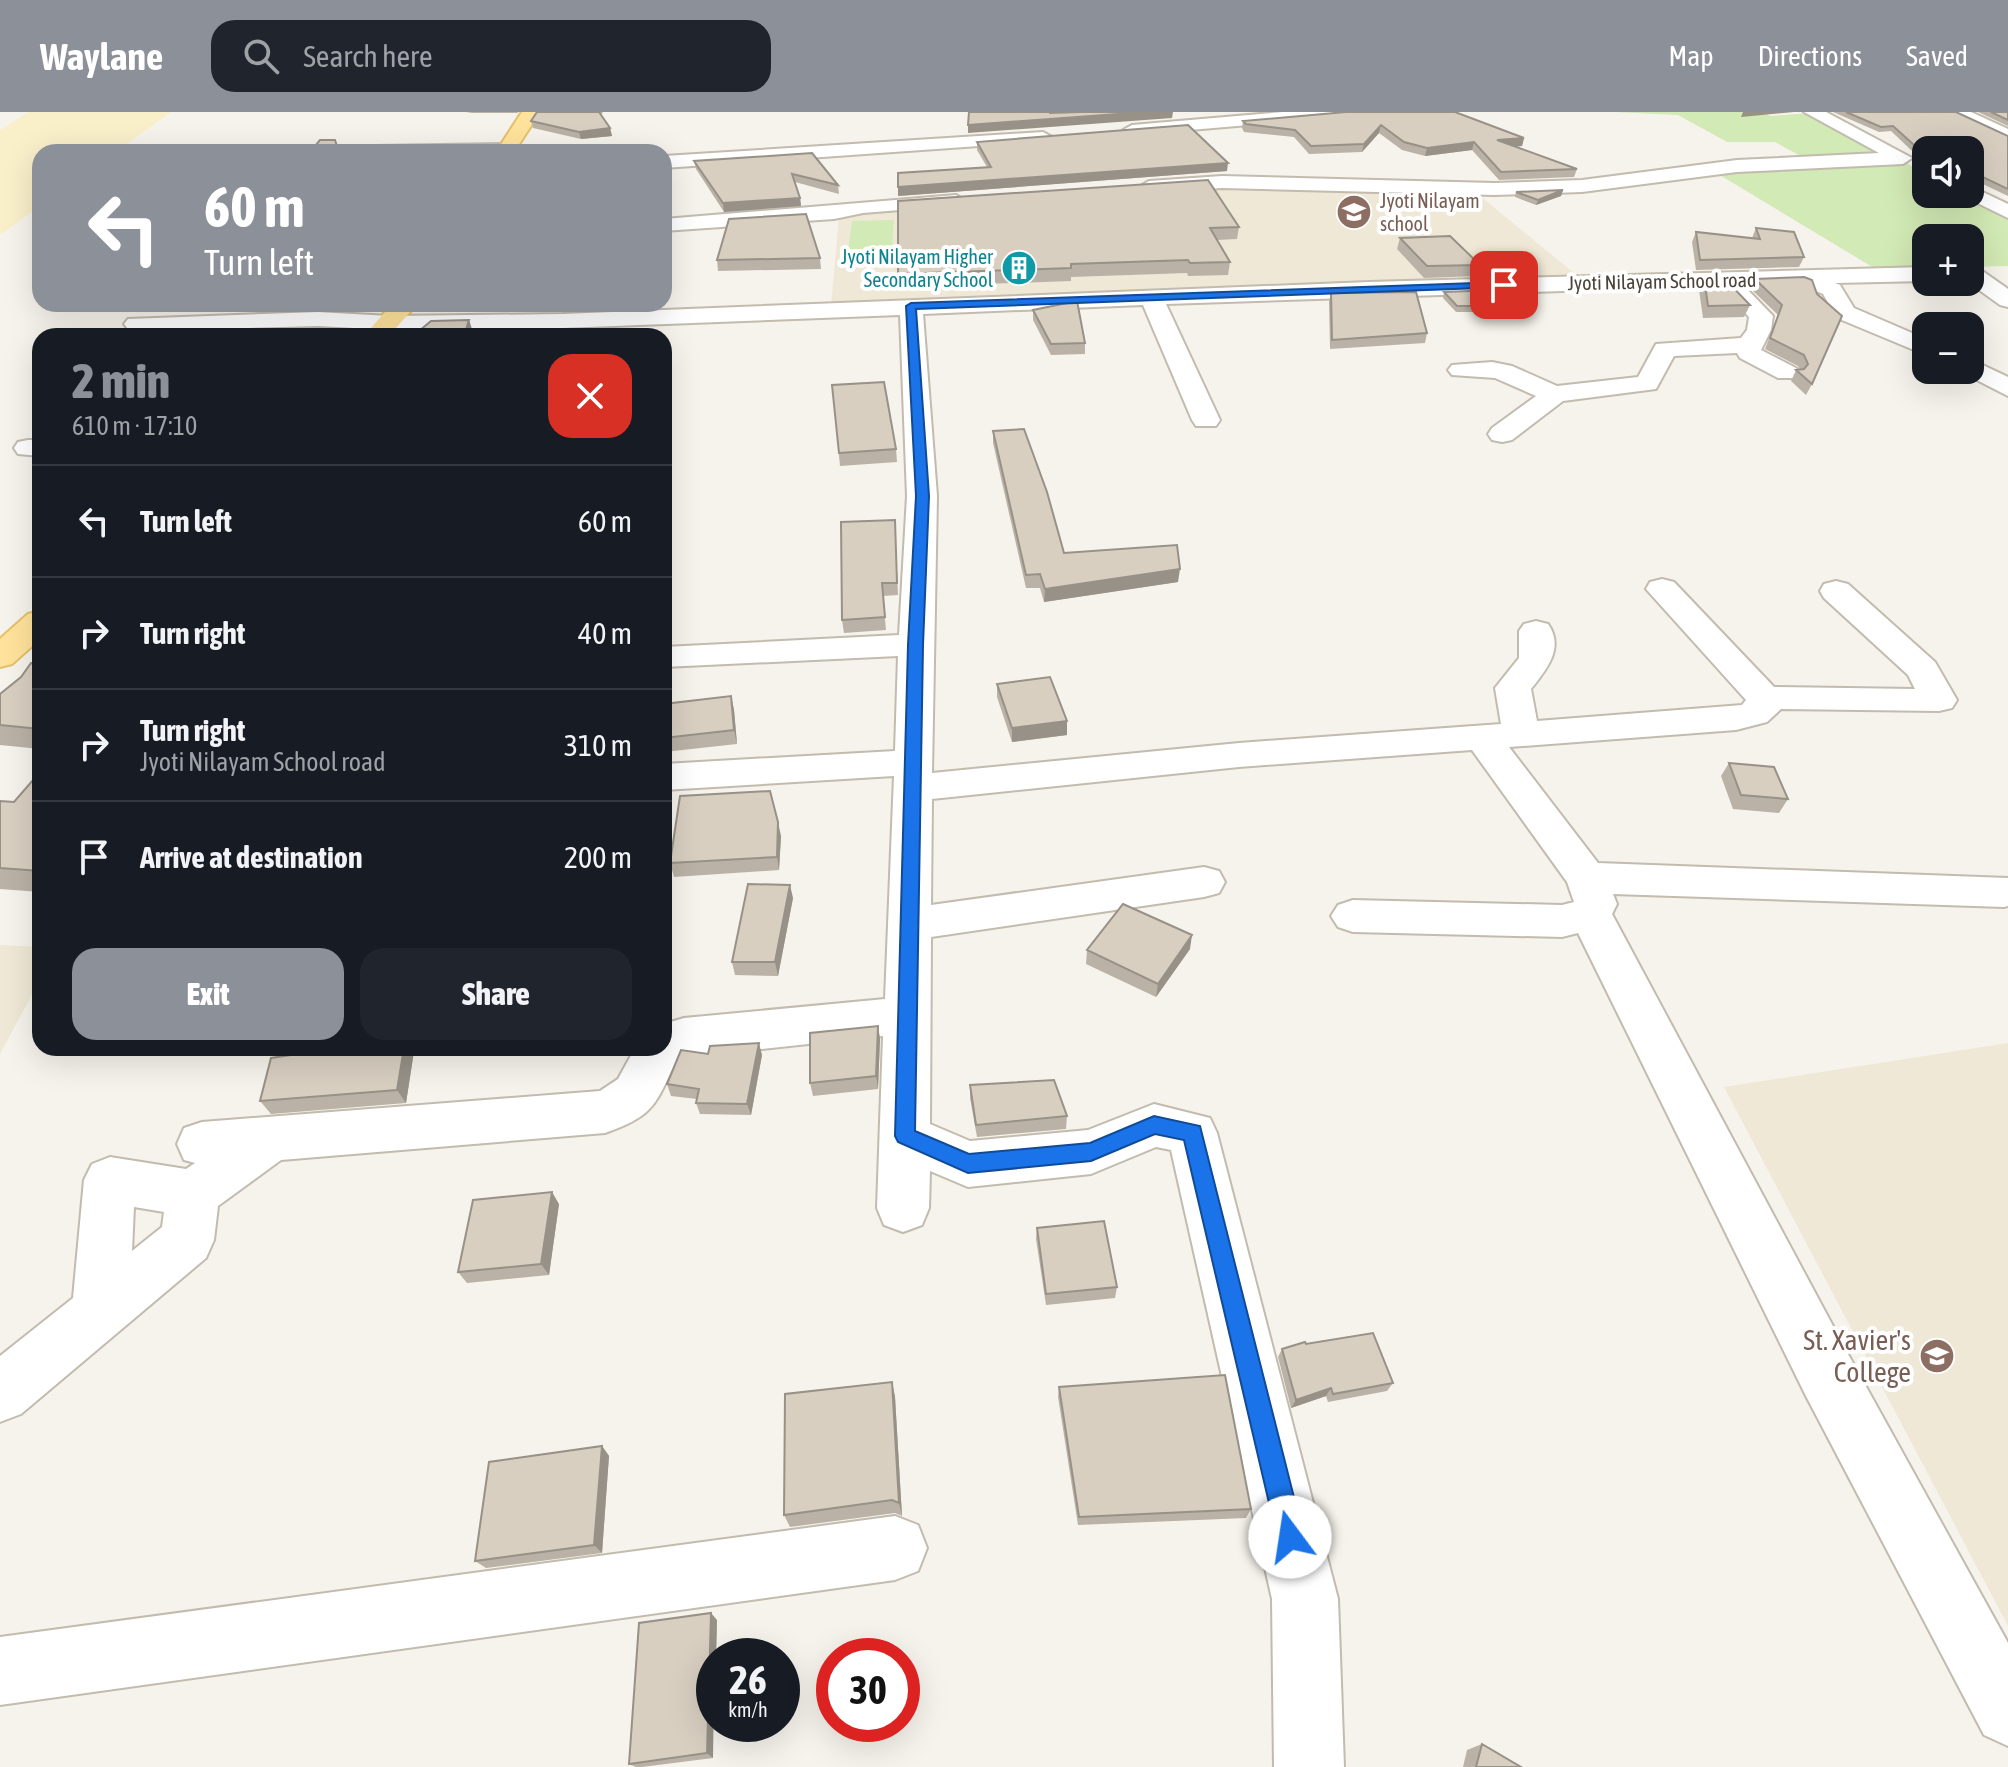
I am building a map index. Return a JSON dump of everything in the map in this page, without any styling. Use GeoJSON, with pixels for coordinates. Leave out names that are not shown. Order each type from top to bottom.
{"type":"FeatureCollection","features":[{"type":"Feature","properties":{"kind":"main road"},"geometry":{"type":"LineString","coordinates":[[510,144],[531,112]]}},
{"type":"Feature","properties":{"kind":"main road"},"geometry":{"type":"LineString","coordinates":[[0,657],[32,628]]}},
{"type":"Feature","properties":{"kind":"street"},"geometry":{"type":"LineString","coordinates":[[1112,132],[1344,112]]}},
{"type":"Feature","properties":{"kind":"street"},"geometry":{"type":"LineString","coordinates":[[1132,189],[1222,182],[1494,189],[1582,186],[1737,166],[1907,160],[1813,112]]}},
{"type":"Feature","properties":{"kind":"street"},"geometry":{"type":"LineString","coordinates":[[1957,112],[2008,136]]}},
{"type":"Feature","properties":{"kind":"street"},"geometry":{"type":"LineString","coordinates":[[672,161],[1066,135]]}},
{"type":"Feature","properties":{"kind":"street"},"geometry":{"type":"LineString","coordinates":[[672,224],[973,199]]}},
{"type":"Feature","properties":{"kind":"street"},"geometry":{"type":"LineString","coordinates":[[1984,199],[2008,212]]}},
{"type":"Feature","properties":{"kind":"street"},"geometry":{"type":"LineString","coordinates":[[1984,273],[2008,273]]}},
{"type":"Feature","properties":{"kind":"street","name":"Jyoti Nilayam School road"},"geometry":{"type":"LineString","coordinates":[[136,324],[318,319],[562,321],[1151,297],[1912,274]]}},
{"type":"Feature","properties":{"kind":"street"},"geometry":{"type":"LineString","coordinates":[[1805,278],[1832,290],[1845,313],[1912,342]]}},
{"type":"Feature","properties":{"kind":"street"},"geometry":{"type":"LineString","coordinates":[[1726,280],[1761,316],[1759,330],[1749,345],[1749,353],[1787,373]]}},
{"type":"Feature","properties":{"kind":"street"},"geometry":{"type":"LineString","coordinates":[[1984,283],[2008,300]]}},
{"type":"Feature","properties":{"kind":"street"},"geometry":{"type":"LineString","coordinates":[[1151,297],[1206,420]]}},
{"type":"Feature","properties":{"kind":"street"},"geometry":{"type":"LineString","coordinates":[[903,1208],[922,496],[911,306]]}},
{"type":"Feature","properties":{"kind":"street"},"geometry":{"type":"LineString","coordinates":[[1461,370],[1486,367],[1510,372],[1538,389],[1556,394],[1647,384],[1665,349],[1749,345]]}},
{"type":"Feature","properties":{"kind":"street"},"geometry":{"type":"LineString","coordinates":[[1984,375],[2008,388]]}},
{"type":"Feature","properties":{"kind":"street"},"geometry":{"type":"LineString","coordinates":[[1502,434],[1556,394]]}},
{"type":"Feature","properties":{"kind":"street"},"geometry":{"type":"LineString","coordinates":[[672,777],[913,775],[1239,755],[1736,718],[1754,714],[1764,707],[1764,698],[1662,589]]}},
{"type":"Feature","properties":{"kind":"street"},"geometry":{"type":"LineString","coordinates":[[1764,698],[1939,700],[1923,670],[1836,591]]}},
{"type":"Feature","properties":{"kind":"street"},"geometry":{"type":"LineString","coordinates":[[1536,631],[1536,659],[1513,688],[1501,735],[1588,896],[1827,1375],[2008,1711]]}},
{"type":"Feature","properties":{"kind":"street"},"geometry":{"type":"LineString","coordinates":[[672,657],[916,645]]}},
{"type":"Feature","properties":{"kind":"street"},"geometry":{"type":"LineString","coordinates":[[909,924],[1204,882]]}},
{"type":"Feature","properties":{"kind":"street"},"geometry":{"type":"LineString","coordinates":[[1353,916],[1562,921],[1588,896],[2004,892]]}},
{"type":"Feature","properties":{"kind":"street"},"geometry":{"type":"LineString","coordinates":[[672,1041],[907,1015]]}},
{"type":"Feature","properties":{"kind":"street"},"geometry":{"type":"LineString","coordinates":[[100,1311],[110,1180],[198,1169],[271,1138],[605,1112],[628,1103],[639,1092],[655,1056]]}},
{"type":"Feature","properties":{"kind":"street"},"geometry":{"type":"LineString","coordinates":[[905,1136],[968,1164],[1091,1152],[1154,1125],[1192,1133],[1305,1599],[1309,1767]]}},
{"type":"Feature","properties":{"kind":"street"},"geometry":{"type":"LineString","coordinates":[[0,1393],[187,1240],[198,1169]]}},
{"type":"Feature","properties":{"kind":"street"},"geometry":{"type":"LineString","coordinates":[[0,1671],[895,1548]]}},
{"type":"Feature","properties":{"kind":"shaded area"},"geometry":{"type":"Polygon","coordinates":[[[1231,185],[1474,191],[1580,278],[831,306],[839,215],[1231,185]]]}},
{"type":"Feature","properties":{"kind":"shaded area"},"geometry":{"type":"Polygon","coordinates":[[[0,945],[32,947],[32,995],[0,1054],[0,945]]]}},
{"type":"Feature","properties":{"kind":"shaded area","name":"St. Xavier's College"},"geometry":{"type":"Polygon","coordinates":[[[2008,1043],[2008,1626],[1724,1087],[2008,1043]]]}},
{"type":"Feature","properties":{"kind":"green space"},"geometry":{"type":"Polygon","coordinates":[[[1614,112],[1763,112],[1770,116],[1811,113],[1880,154],[1808,160],[1775,142],[1727,142],[1678,115],[1614,112]]]}},
{"type":"Feature","properties":{"kind":"green space"},"geometry":{"type":"Polygon","coordinates":[[[1900,160],[1912,166],[1912,208],[1984,208],[1984,203],[2008,216],[2008,266],[1984,267],[1984,224],[1912,224],[1912,270],[1879,271],[1713,171],[1900,160]]]}},
{"type":"Feature","properties":{"kind":"green space"},"geometry":{"type":"Polygon","coordinates":[[[894,220],[892,250],[848,250],[852,221],[894,220]]]}},
{"type":"Feature","properties":{"kind":"sand"},"geometry":{"type":"Polygon","coordinates":[[[29,112],[171,112],[126,144],[32,144],[32,212],[0,235],[0,130],[29,112]]]}},
{"type":"Feature","properties":{"kind":"building"},"geometry":{"type":"Polygon","coordinates":[[[537,112],[599,112],[610,128],[579,132],[531,121],[537,112]]]}},
{"type":"Feature","properties":{"kind":"building"},"geometry":{"type":"Polygon","coordinates":[[[969,112],[1050,113],[1145,112],[968,125],[969,112]]]}},
{"type":"Feature","properties":{"kind":"building"},"geometry":{"type":"Polygon","coordinates":[[[1346,112],[1455,112],[1524,138],[1497,140],[1577,169],[1501,172],[1474,142],[1427,148],[1404,142],[1381,125],[1364,144],[1311,146],[1295,130],[1246,124],[1243,121],[1346,112]]]}},
{"type":"Feature","properties":{"kind":"building"},"geometry":{"type":"Polygon","coordinates":[[[1846,112],[1956,112],[2008,136],[2008,189],[1984,178],[1984,136],[1912,136],[1912,143],[1893,126],[1881,127],[1846,112]]]}},
{"type":"Feature","properties":{"kind":"building"},"geometry":{"type":"Polygon","coordinates":[[[1991,112],[2008,112],[2008,120],[1991,112]]]}},
{"type":"Feature","properties":{"kind":"building"},"geometry":{"type":"Polygon","coordinates":[[[1188,125],[1228,163],[898,187],[898,173],[991,167],[977,142],[1188,125]]]}},
{"type":"Feature","properties":{"kind":"building"},"geometry":{"type":"Polygon","coordinates":[[[320,140],[335,140],[336,144],[317,144],[320,140]]]}},
{"type":"Feature","properties":{"kind":"building"},"geometry":{"type":"Polygon","coordinates":[[[812,153],[838,185],[792,174],[800,198],[723,203],[694,161],[812,153]]]}},
{"type":"Feature","properties":{"kind":"building"},"geometry":{"type":"Polygon","coordinates":[[[1208,180],[1239,227],[1210,228],[1230,262],[1190,263],[1188,260],[1071,264],[1071,268],[898,274],[898,201],[1208,180]]]}},
{"type":"Feature","properties":{"kind":"building"},"geometry":{"type":"Polygon","coordinates":[[[1563,190],[1538,200],[1516,192],[1563,190]]]}},
{"type":"Feature","properties":{"kind":"building"},"geometry":{"type":"Polygon","coordinates":[[[806,214],[820,258],[717,260],[729,219],[806,214]]]}},
{"type":"Feature","properties":{"kind":"building"},"geometry":{"type":"Polygon","coordinates":[[[1756,228],[1794,232],[1804,257],[1700,260],[1696,232],[1760,239],[1756,228]]]}},
{"type":"Feature","properties":{"kind":"building"},"geometry":{"type":"Polygon","coordinates":[[[1450,236],[1480,265],[1427,266],[1400,238],[1450,236]]]}},
{"type":"Feature","properties":{"kind":"building"},"geometry":{"type":"Polygon","coordinates":[[[1804,277],[1812,280],[1817,294],[1842,316],[1812,384],[1796,370],[1804,369],[1808,364],[1804,355],[1770,338],[1782,305],[1755,279],[1804,277]]]}},
{"type":"Feature","properties":{"kind":"building"},"geometry":{"type":"Polygon","coordinates":[[[1704,278],[1724,278],[1750,305],[1708,306],[1704,278]]]}},
{"type":"Feature","properties":{"kind":"building"},"geometry":{"type":"Polygon","coordinates":[[[1498,290],[1514,306],[1457,306],[1444,292],[1498,290]]]}},
{"type":"Feature","properties":{"kind":"building"},"geometry":{"type":"Polygon","coordinates":[[[1416,292],[1427,333],[1332,340],[1331,293],[1416,292]]]}},
{"type":"Feature","properties":{"kind":"building"},"geometry":{"type":"Polygon","coordinates":[[[1077,301],[1085,343],[1051,344],[1033,310],[1077,301]]]}},
{"type":"Feature","properties":{"kind":"building"},"geometry":{"type":"Polygon","coordinates":[[[469,320],[466,328],[423,328],[431,321],[469,320]]]}},
{"type":"Feature","properties":{"kind":"building"},"geometry":{"type":"Polygon","coordinates":[[[884,382],[896,449],[839,453],[832,385],[884,382]]]}},
{"type":"Feature","properties":{"kind":"building"},"geometry":{"type":"Polygon","coordinates":[[[1024,429],[1047,492],[1064,553],[1177,545],[1180,569],[1045,589],[1040,574],[1026,575],[993,431],[1024,429]]]}},
{"type":"Feature","properties":{"kind":"building"},"geometry":{"type":"Polygon","coordinates":[[[895,520],[897,583],[882,583],[885,617],[842,620],[841,522],[895,520]]]}},
{"type":"Feature","properties":{"kind":"building"},"geometry":{"type":"Polygon","coordinates":[[[32,663],[32,728],[0,725],[0,694],[32,663]]]}},
{"type":"Feature","properties":{"kind":"building"},"geometry":{"type":"Polygon","coordinates":[[[1050,677],[1067,721],[1012,728],[997,684],[1050,677]]]}},
{"type":"Feature","properties":{"kind":"building"},"geometry":{"type":"Polygon","coordinates":[[[731,696],[734,730],[672,737],[672,703],[731,696]]]}},
{"type":"Feature","properties":{"kind":"building"},"geometry":{"type":"Polygon","coordinates":[[[1729,763],[1774,767],[1788,799],[1741,795],[1729,763]]]}},
{"type":"Feature","properties":{"kind":"building"},"geometry":{"type":"Polygon","coordinates":[[[32,781],[32,870],[0,868],[0,801],[14,802],[32,781]]]}},
{"type":"Feature","properties":{"kind":"building"},"geometry":{"type":"Polygon","coordinates":[[[770,791],[778,822],[777,857],[672,863],[680,796],[770,791]]]}},
{"type":"Feature","properties":{"kind":"building"},"geometry":{"type":"Polygon","coordinates":[[[748,884],[790,885],[775,962],[732,962],[748,884]]]}},
{"type":"Feature","properties":{"kind":"building"},"geometry":{"type":"Polygon","coordinates":[[[1123,904],[1192,935],[1158,984],[1087,950],[1123,904]]]}},
{"type":"Feature","properties":{"kind":"building"},"geometry":{"type":"Polygon","coordinates":[[[878,1026],[876,1076],[810,1083],[810,1033],[878,1026]]]}},
{"type":"Feature","properties":{"kind":"building"},"geometry":{"type":"Polygon","coordinates":[[[759,1043],[747,1104],[696,1103],[699,1089],[667,1084],[681,1050],[708,1054],[710,1046],[759,1043]]]}},
{"type":"Feature","properties":{"kind":"building"},"geometry":{"type":"Polygon","coordinates":[[[403,1056],[397,1090],[260,1101],[271,1058],[403,1056]]]}},
{"type":"Feature","properties":{"kind":"building"},"geometry":{"type":"Polygon","coordinates":[[[1054,1080],[1067,1116],[976,1125],[970,1085],[1054,1080]]]}},
{"type":"Feature","properties":{"kind":"building"},"geometry":{"type":"Polygon","coordinates":[[[552,1192],[541,1264],[458,1272],[473,1200],[552,1192]]]}},
{"type":"Feature","properties":{"kind":"building"},"geometry":{"type":"Polygon","coordinates":[[[1104,1221],[1117,1287],[1046,1294],[1037,1228],[1104,1221]]]}},
{"type":"Feature","properties":{"kind":"building"},"geometry":{"type":"Polygon","coordinates":[[[1373,1333],[1393,1383],[1333,1394],[1331,1388],[1296,1400],[1282,1349],[1305,1342],[1373,1333]]]}},
{"type":"Feature","properties":{"kind":"building"},"geometry":{"type":"Polygon","coordinates":[[[1225,1375],[1251,1509],[1079,1517],[1059,1387],[1225,1375]]]}},
{"type":"Feature","properties":{"kind":"building"},"geometry":{"type":"Polygon","coordinates":[[[892,1382],[899,1503],[892,1500],[784,1515],[785,1394],[892,1382]]]}},
{"type":"Feature","properties":{"kind":"building"},"geometry":{"type":"Polygon","coordinates":[[[602,1446],[594,1545],[475,1561],[489,1462],[602,1446]]]}},
{"type":"Feature","properties":{"kind":"building"},"geometry":{"type":"Polygon","coordinates":[[[711,1613],[710,1638],[696,1638],[696,1742],[707,1742],[707,1753],[629,1764],[639,1623],[711,1613]]]}},
{"type":"Feature","properties":{"kind":"building"},"geometry":{"type":"Polygon","coordinates":[[[1482,1744],[1521,1767],[1476,1767],[1482,1744]]]}},
{"type":"Feature","properties":{"kind":"place","name":"Jyoti Nilayam school"},"geometry":{"type":"Point","coordinates":[1354,212]}},
{"type":"Feature","properties":{"kind":"place","name":"Jyoti Nilayam Higher Secondary School"},"geometry":{"type":"Point","coordinates":[1019,268]}},
{"type":"Feature","properties":{"kind":"place","name":"St. Xavier's College"},"geometry":{"type":"Point","coordinates":[1937,1356]}},
{"type":"Feature","properties":{"kind":"route"},"geometry":{"type":"LineString","coordinates":[[1290,1537],[1192,1133],[1154,1125],[1091,1152],[968,1164],[905,1136],[922,496],[911,306],[1504,285]]}}]}
